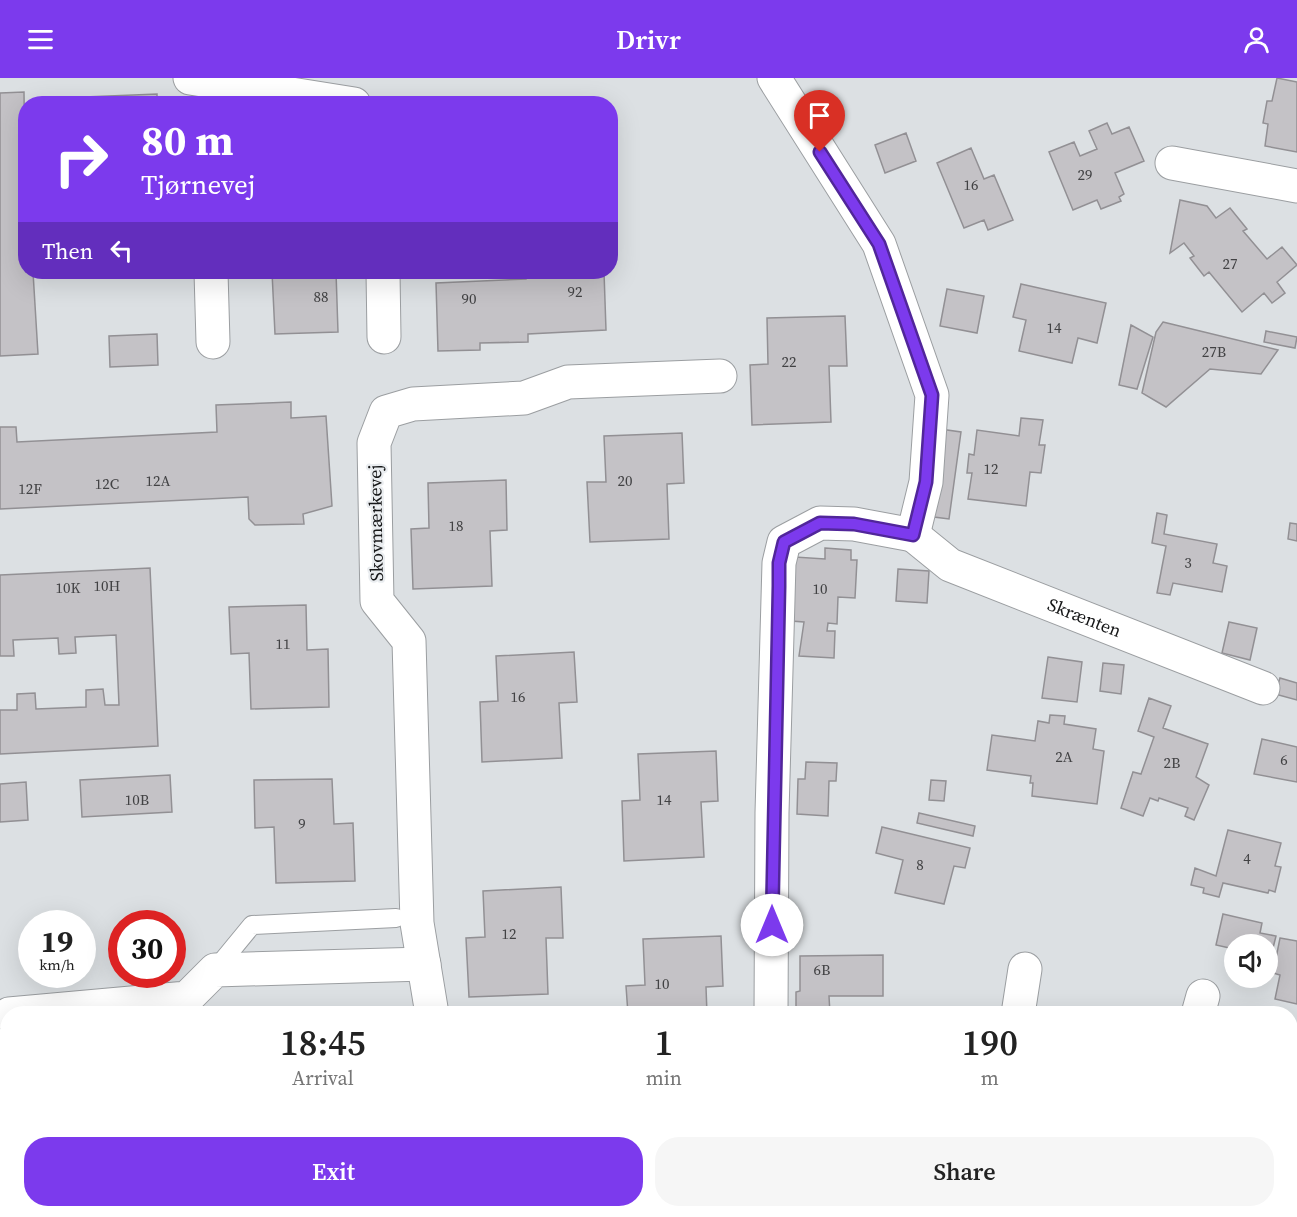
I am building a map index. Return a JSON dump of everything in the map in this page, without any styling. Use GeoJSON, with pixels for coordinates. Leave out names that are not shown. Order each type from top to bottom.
{"type":"FeatureCollection","features":[{"type":"Feature","properties":{"kind":"street"},"geometry":{"type":"LineString","coordinates":[[771,1006],[773,789],[779,563],[784,542],[820,523],[854,524],[913,535],[926,482],[932,395],[879,244],[774,78]]}},
{"type":"Feature","properties":{"kind":"street"},"geometry":{"type":"LineString","coordinates":[[200,87],[282,96]]}},
{"type":"Feature","properties":{"kind":"street"},"geometry":{"type":"LineString","coordinates":[[1172,163],[1297,186]]}},
{"type":"Feature","properties":{"kind":"street"},"geometry":{"type":"LineString","coordinates":[[211,279],[213,342]]}},
{"type":"Feature","properties":{"kind":"street"},"geometry":{"type":"LineString","coordinates":[[383,279],[384,337]]}},
{"type":"Feature","properties":{"kind":"street","name":"Skovmærkevej"},"geometry":{"type":"LineString","coordinates":[[431,1006],[417,923],[409,641],[377,601],[374,443],[386,411],[413,404],[524,398],[568,382],[720,376]]}},
{"type":"Feature","properties":{"kind":"street","name":"Skrænten"},"geometry":{"type":"LineString","coordinates":[[913,535],[950,565],[1263,688]]}},
{"type":"Feature","properties":{"kind":"street"},"geometry":{"type":"LineString","coordinates":[[98,1006],[187,998],[215,970],[424,964]]}},
{"type":"Feature","properties":{"kind":"street"},"geometry":{"type":"LineString","coordinates":[[1019,1006],[1025,969]]}},
{"type":"Feature","properties":{"kind":"lane"},"geometry":{"type":"LineString","coordinates":[[215,970],[252,925],[396,918]]}},
{"type":"Feature","properties":{"kind":"building"},"geometry":{"type":"Polygon","coordinates":[[[1277,78],[1297,82],[1297,152],[1265,146],[1268,124],[1263,123],[1267,101],[1272,101],[1277,78]]]}},
{"type":"Feature","properties":{"kind":"building"},"geometry":{"type":"Polygon","coordinates":[[[24,92],[24,96],[18,96],[18,279],[33,279],[38,354],[0,356],[0,93],[24,92]]]}},
{"type":"Feature","properties":{"kind":"building"},"geometry":{"type":"Polygon","coordinates":[[[157,94],[157,96],[109,96],[157,94]]]}},
{"type":"Feature","properties":{"kind":"building"},"geometry":{"type":"Polygon","coordinates":[[[1107,123],[1112,134],[1129,127],[1144,161],[1115,173],[1124,194],[1119,197],[1121,201],[1101,209],[1097,200],[1073,210],[1049,152],[1074,142],[1080,156],[1097,149],[1089,131],[1107,123]]]}},
{"type":"Feature","properties":{"kind":"building"},"geometry":{"type":"Polygon","coordinates":[[[906,133],[916,161],[885,173],[875,145],[906,133]]]}},
{"type":"Feature","properties":{"kind":"building"},"geometry":{"type":"Polygon","coordinates":[[[971,148],[984,179],[994,175],[1013,220],[988,230],[984,220],[964,228],[937,163],[971,148]]]}},
{"type":"Feature","properties":{"kind":"building"},"geometry":{"type":"Polygon","coordinates":[[[1180,200],[1207,206],[1216,218],[1230,208],[1247,229],[1243,231],[1267,259],[1282,247],[1297,265],[1277,282],[1285,293],[1272,303],[1264,293],[1242,312],[1209,272],[1204,276],[1190,258],[1194,256],[1184,243],[1170,253],[1180,200]]]}},
{"type":"Feature","properties":{"kind":"building"},"geometry":{"type":"Polygon","coordinates":[[[272,279],[336,279],[338,332],[275,334],[272,279]]]}},
{"type":"Feature","properties":{"kind":"building"},"geometry":{"type":"Polygon","coordinates":[[[526,279],[604,279],[606,330],[528,334],[528,342],[480,343],[480,350],[438,351],[436,283],[526,279]]]}},
{"type":"Feature","properties":{"kind":"building"},"geometry":{"type":"Polygon","coordinates":[[[1021,284],[1106,303],[1097,343],[1078,338],[1072,363],[1019,351],[1026,320],[1013,317],[1021,284]]]}},
{"type":"Feature","properties":{"kind":"building"},"geometry":{"type":"Polygon","coordinates":[[[947,289],[984,296],[977,333],[940,326],[947,289]]]}},
{"type":"Feature","properties":{"kind":"building"},"geometry":{"type":"Polygon","coordinates":[[[845,316],[847,366],[829,366],[831,422],[752,425],[750,365],[768,364],[767,318],[845,316]]]}},
{"type":"Feature","properties":{"kind":"building"},"geometry":{"type":"Polygon","coordinates":[[[1163,322],[1278,350],[1261,374],[1210,369],[1166,407],[1142,393],[1156,332],[1163,322]]]}},
{"type":"Feature","properties":{"kind":"building"},"geometry":{"type":"Polygon","coordinates":[[[1131,325],[1153,337],[1137,389],[1119,385],[1131,325]]]}},
{"type":"Feature","properties":{"kind":"building"},"geometry":{"type":"Polygon","coordinates":[[[1266,331],[1297,337],[1295,348],[1264,342],[1266,331]]]}},
{"type":"Feature","properties":{"kind":"building"},"geometry":{"type":"Polygon","coordinates":[[[157,334],[158,365],[110,367],[109,336],[157,334]]]}},
{"type":"Feature","properties":{"kind":"building"},"geometry":{"type":"Polygon","coordinates":[[[291,402],[291,418],[326,416],[332,506],[303,514],[304,524],[255,525],[249,519],[248,497],[0,509],[0,427],[16,427],[17,442],[217,432],[216,405],[291,402]]]}},
{"type":"Feature","properties":{"kind":"building"},"geometry":{"type":"Polygon","coordinates":[[[1021,418],[1043,420],[1039,445],[1045,445],[1041,473],[1030,472],[1026,506],[968,499],[972,473],[967,473],[969,454],[974,455],[977,430],[1019,436],[1021,418]]]}},
{"type":"Feature","properties":{"kind":"building"},"geometry":{"type":"Polygon","coordinates":[[[940,429],[961,432],[949,519],[934,517],[940,429]]]}},
{"type":"Feature","properties":{"kind":"building"},"geometry":{"type":"Polygon","coordinates":[[[682,433],[684,483],[667,484],[669,539],[590,542],[587,482],[606,482],[604,436],[682,433]]]}},
{"type":"Feature","properties":{"kind":"building"},"geometry":{"type":"Polygon","coordinates":[[[506,480],[507,530],[490,531],[492,586],[413,589],[411,529],[429,528],[428,483],[506,480]]]}},
{"type":"Feature","properties":{"kind":"building"},"geometry":{"type":"Polygon","coordinates":[[[1157,513],[1167,515],[1164,534],[1217,544],[1213,563],[1227,566],[1222,592],[1173,583],[1170,595],[1157,593],[1166,546],[1152,543],[1157,513]]]}},
{"type":"Feature","properties":{"kind":"building"},"geometry":{"type":"Polygon","coordinates":[[[1290,523],[1297,524],[1297,541],[1288,539],[1290,523]]]}},
{"type":"Feature","properties":{"kind":"building"},"geometry":{"type":"Polygon","coordinates":[[[825,548],[851,550],[851,560],[857,560],[855,598],[838,597],[837,624],[828,623],[827,631],[835,631],[834,658],[799,656],[804,622],[791,621],[795,557],[825,559],[825,548]]]}},
{"type":"Feature","properties":{"kind":"building"},"geometry":{"type":"Polygon","coordinates":[[[150,568],[158,746],[0,754],[0,710],[17,710],[17,694],[35,693],[36,709],[86,707],[86,690],[103,689],[105,705],[119,705],[116,635],[75,637],[76,653],[59,654],[58,638],[13,640],[14,656],[0,656],[0,575],[150,568]]]}},
{"type":"Feature","properties":{"kind":"building"},"geometry":{"type":"Polygon","coordinates":[[[898,569],[929,571],[927,603],[896,601],[898,569]]]}},
{"type":"Feature","properties":{"kind":"building"},"geometry":{"type":"Polygon","coordinates":[[[306,605],[307,650],[328,649],[329,707],[251,709],[249,653],[231,654],[229,607],[306,605]]]}},
{"type":"Feature","properties":{"kind":"building"},"geometry":{"type":"Polygon","coordinates":[[[1229,622],[1257,628],[1250,660],[1222,653],[1229,622]]]}},
{"type":"Feature","properties":{"kind":"building"},"geometry":{"type":"Polygon","coordinates":[[[574,652],[577,702],[559,703],[562,758],[482,762],[480,702],[498,701],[496,656],[574,652]]]}},
{"type":"Feature","properties":{"kind":"building"},"geometry":{"type":"Polygon","coordinates":[[[1048,657],[1082,662],[1077,702],[1042,698],[1048,657]]]}},
{"type":"Feature","properties":{"kind":"building"},"geometry":{"type":"Polygon","coordinates":[[[1103,663],[1124,665],[1121,694],[1100,691],[1103,663]]]}},
{"type":"Feature","properties":{"kind":"building"},"geometry":{"type":"Polygon","coordinates":[[[1280,678],[1297,683],[1297,700],[1275,694],[1280,678]]]}},
{"type":"Feature","properties":{"kind":"building"},"geometry":{"type":"Polygon","coordinates":[[[1149,698],[1171,706],[1163,728],[1208,744],[1196,777],[1209,785],[1194,820],[1185,816],[1188,808],[1159,798],[1158,801],[1150,798],[1143,816],[1121,808],[1133,772],[1141,774],[1154,737],[1138,731],[1149,698]]]}},
{"type":"Feature","properties":{"kind":"building"},"geometry":{"type":"Polygon","coordinates":[[[1050,715],[1065,716],[1064,724],[1096,729],[1093,749],[1104,751],[1097,804],[1032,796],[1031,776],[987,770],[992,735],[1035,741],[1038,721],[1049,723],[1050,715]]]}},
{"type":"Feature","properties":{"kind":"building"},"geometry":{"type":"Polygon","coordinates":[[[1262,739],[1297,747],[1297,782],[1254,774],[1262,739]]]}},
{"type":"Feature","properties":{"kind":"building"},"geometry":{"type":"Polygon","coordinates":[[[716,751],[718,801],[701,802],[704,857],[624,861],[622,801],[640,800],[638,754],[716,751]]]}},
{"type":"Feature","properties":{"kind":"building"},"geometry":{"type":"Polygon","coordinates":[[[806,762],[837,763],[836,781],[829,781],[828,816],[797,814],[798,779],[805,779],[806,762]]]}},
{"type":"Feature","properties":{"kind":"building"},"geometry":{"type":"Polygon","coordinates":[[[170,775],[172,812],[82,817],[80,780],[170,775]]]}},
{"type":"Feature","properties":{"kind":"building"},"geometry":{"type":"Polygon","coordinates":[[[332,779],[334,824],[353,823],[355,881],[276,883],[274,827],[255,828],[254,780],[332,779]]]}},
{"type":"Feature","properties":{"kind":"building"},"geometry":{"type":"Polygon","coordinates":[[[931,780],[946,781],[944,801],[929,800],[931,780]]]}},
{"type":"Feature","properties":{"kind":"building"},"geometry":{"type":"Polygon","coordinates":[[[26,782],[28,820],[0,822],[0,784],[26,782]]]}},
{"type":"Feature","properties":{"kind":"building"},"geometry":{"type":"Polygon","coordinates":[[[919,813],[975,826],[973,836],[917,823],[919,813]]]}},
{"type":"Feature","properties":{"kind":"building"},"geometry":{"type":"Polygon","coordinates":[[[882,827],[970,848],[965,868],[954,866],[944,904],[895,893],[903,860],[876,853],[882,827]]]}},
{"type":"Feature","properties":{"kind":"building"},"geometry":{"type":"Polygon","coordinates":[[[1228,830],[1281,843],[1275,866],[1281,867],[1275,892],[1269,890],[1268,893],[1223,883],[1219,897],[1203,893],[1204,888],[1191,885],[1195,868],[1216,876],[1228,830]]]}},
{"type":"Feature","properties":{"kind":"building"},"geometry":{"type":"Polygon","coordinates":[[[561,887],[563,938],[546,938],[548,994],[469,997],[466,938],[485,937],[483,891],[561,887]]]}},
{"type":"Feature","properties":{"kind":"building"},"geometry":{"type":"Polygon","coordinates":[[[1223,914],[1262,923],[1260,933],[1265,934],[1224,934],[1224,947],[1216,945],[1223,914]]]}},
{"type":"Feature","properties":{"kind":"building"},"geometry":{"type":"Polygon","coordinates":[[[721,936],[723,986],[706,987],[707,1006],[627,1006],[626,986],[645,985],[643,939],[721,936]]]}},
{"type":"Feature","properties":{"kind":"building"},"geometry":{"type":"Polygon","coordinates":[[[1280,938],[1297,941],[1297,1004],[1275,999],[1280,975],[1278,974],[1280,938]]]}},
{"type":"Feature","properties":{"kind":"building"},"geometry":{"type":"Polygon","coordinates":[[[883,955],[883,996],[829,996],[830,1006],[796,1006],[796,992],[800,991],[800,956],[883,955]]]}},
{"type":"Feature","properties":{"kind":"route"},"geometry":{"type":"LineString","coordinates":[[772,925],[772,813],[779,563],[784,542],[820,523],[854,524],[913,535],[926,482],[932,395],[879,244],[820,152]]}}]}
